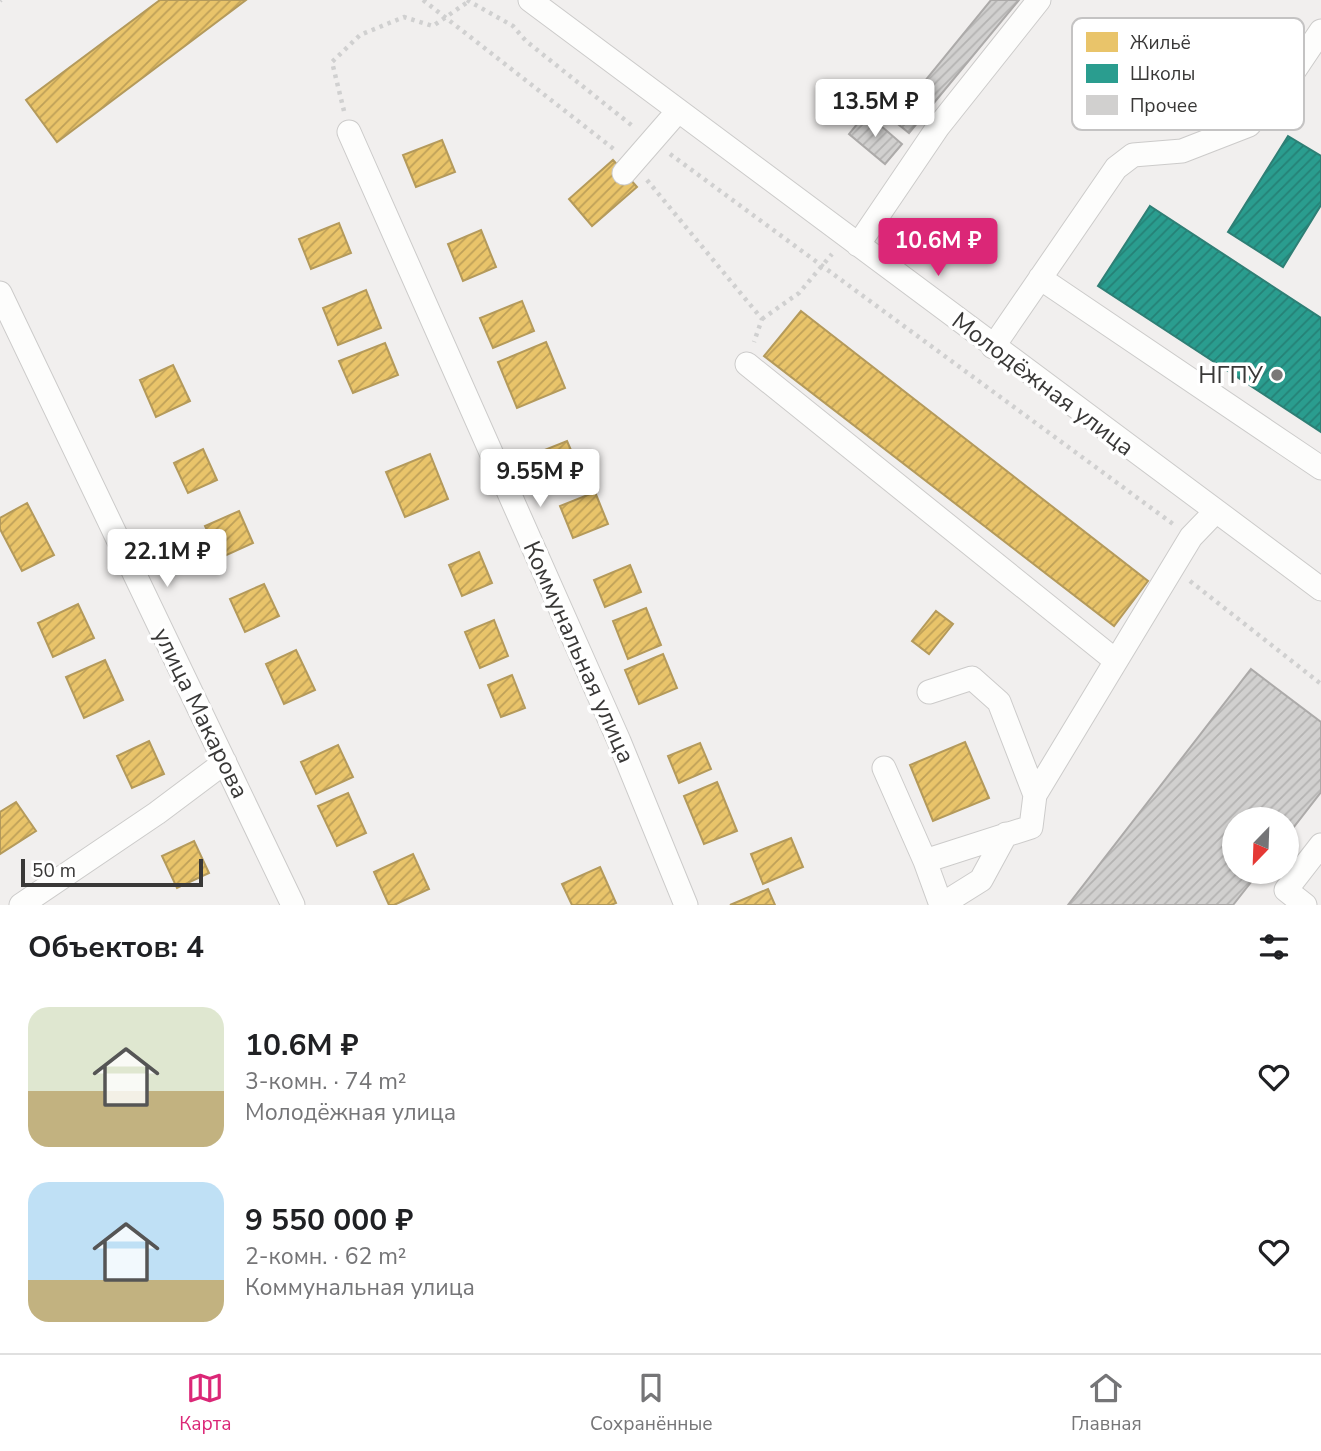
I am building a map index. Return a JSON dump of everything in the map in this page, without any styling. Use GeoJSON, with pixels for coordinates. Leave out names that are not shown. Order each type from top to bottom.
{"type":"FeatureCollection","features":[{"type":"Feature","properties":{"kind":"street","name":"Молодёжная улица"},"geometry":{"type":"LineString","coordinates":[[530,0],[1321,589]]}},
{"type":"Feature","properties":{"kind":"street"},"geometry":{"type":"LineString","coordinates":[[852,242],[938,127],[1039,0]]}},
{"type":"Feature","properties":{"kind":"street"},"geometry":{"type":"LineString","coordinates":[[1304,56],[1321,31]]}},
{"type":"Feature","properties":{"kind":"street"},"geometry":{"type":"LineString","coordinates":[[629,168],[678,111]]}},
{"type":"Feature","properties":{"kind":"street"},"geometry":{"type":"LineString","coordinates":[[993,346],[1116,168],[1133,155],[1182,151],[1234,130]]}},
{"type":"Feature","properties":{"kind":"street","name":"Коммунальная улица"},"geometry":{"type":"LineString","coordinates":[[349,132],[620,741],[686,905]]}},
{"type":"Feature","properties":{"kind":"street"},"geometry":{"type":"LineString","coordinates":[[1040,278],[1321,468]]}},
{"type":"Feature","properties":{"kind":"street","name":"улица Макарова"},"geometry":{"type":"LineString","coordinates":[[0,293],[293,905]]}},
{"type":"Feature","properties":{"kind":"street"},"geometry":{"type":"LineString","coordinates":[[747,364],[1116,661]]}},
{"type":"Feature","properties":{"kind":"street"},"geometry":{"type":"LineString","coordinates":[[925,860],[1031,827],[1035,795],[1191,537],[1215,512]]}},
{"type":"Feature","properties":{"kind":"street"},"geometry":{"type":"LineString","coordinates":[[929,692],[972,678],[999,702],[1035,795]]}},
{"type":"Feature","properties":{"kind":"street"},"geometry":{"type":"LineString","coordinates":[[21,905],[157,814],[225,762]]}},
{"type":"Feature","properties":{"kind":"street"},"geometry":{"type":"LineString","coordinates":[[884,768],[925,860],[941,905],[981,880],[1006,835]]}},
{"type":"Feature","properties":{"kind":"street"},"geometry":{"type":"LineString","coordinates":[[1305,905],[1286,890],[1321,845]]}},
{"type":"Feature","properties":{"kind":"path"},"geometry":{"type":"LineString","coordinates":[[423,0],[629,168],[762,319]]}},
{"type":"Feature","properties":{"kind":"path"},"geometry":{"type":"LineString","coordinates":[[349,132],[332,62],[360,35],[404,17],[433,26],[446,19],[468,0],[513,26],[526,41],[653,142],[1191,537]]}},
{"type":"Feature","properties":{"kind":"path"},"geometry":{"type":"LineString","coordinates":[[747,364],[762,319],[799,292],[821,265],[852,242]]}},
{"type":"Feature","properties":{"kind":"path"},"geometry":{"type":"LineString","coordinates":[[1172,567],[1321,684]]}},
{"type":"Feature","properties":{"kind":"building: Жильё"},"geometry":{"type":"Polygon","coordinates":[[[160,0],[246,0],[57,142],[26,100],[160,0]]]}},
{"type":"Feature","properties":{"kind":"building: Жильё"},"geometry":{"type":"Polygon","coordinates":[[[442,140],[455,172],[416,187],[403,155],[442,140]]]}},
{"type":"Feature","properties":{"kind":"building: Жильё"},"geometry":{"type":"Polygon","coordinates":[[[613,160],[637,187],[592,226],[569,199],[613,160]]]}},
{"type":"Feature","properties":{"kind":"building: Жильё"},"geometry":{"type":"Polygon","coordinates":[[[339,223],[351,253],[311,269],[299,239],[339,223]]]}},
{"type":"Feature","properties":{"kind":"building: Жильё"},"geometry":{"type":"Polygon","coordinates":[[[481,230],[496,267],[463,281],[448,244],[481,230]]]}},
{"type":"Feature","properties":{"kind":"building: Жильё"},"geometry":{"type":"Polygon","coordinates":[[[366,290],[381,328],[338,345],[323,308],[366,290]]]}},
{"type":"Feature","properties":{"kind":"building: Жильё"},"geometry":{"type":"Polygon","coordinates":[[[522,301],[534,331],[493,348],[480,318],[522,301]]]}},
{"type":"Feature","properties":{"kind":"building: Жильё"},"geometry":{"type":"Polygon","coordinates":[[[801,311],[1148,581],[1114,626],[764,356],[801,311]]]}},
{"type":"Feature","properties":{"kind":"building: Жильё"},"geometry":{"type":"Polygon","coordinates":[[[546,342],[565,388],[517,408],[498,362],[546,342]]]}},
{"type":"Feature","properties":{"kind":"building: Жильё"},"geometry":{"type":"Polygon","coordinates":[[[385,343],[398,375],[353,393],[339,361],[385,343]]]}},
{"type":"Feature","properties":{"kind":"building: Жильё"},"geometry":{"type":"Polygon","coordinates":[[[173,365],[190,401],[156,417],[140,380],[173,365]]]}},
{"type":"Feature","properties":{"kind":"building: Жильё"},"geometry":{"type":"Polygon","coordinates":[[[567,441],[580,471],[554,482],[542,451],[567,441]]]}},
{"type":"Feature","properties":{"kind":"building: Жильё"},"geometry":{"type":"Polygon","coordinates":[[[203,449],[217,480],[188,493],[174,463],[203,449]]]}},
{"type":"Feature","properties":{"kind":"building: Жильё"},"geometry":{"type":"Polygon","coordinates":[[[430,454],[448,499],[405,517],[386,472],[430,454]]]}},
{"type":"Feature","properties":{"kind":"building: Жильё"},"geometry":{"type":"Polygon","coordinates":[[[595,492],[608,524],[573,538],[560,506],[595,492]]]}},
{"type":"Feature","properties":{"kind":"building: Жильё"},"geometry":{"type":"Polygon","coordinates":[[[27,503],[54,555],[22,571],[0,529],[0,518],[27,503]]]}},
{"type":"Feature","properties":{"kind":"building: Жильё"},"geometry":{"type":"Polygon","coordinates":[[[239,511],[253,543],[220,558],[205,526],[239,511]]]}},
{"type":"Feature","properties":{"kind":"building: Жильё"},"geometry":{"type":"Polygon","coordinates":[[[479,552],[492,583],[462,596],[449,565],[479,552]]]}},
{"type":"Feature","properties":{"kind":"building: Жильё"},"geometry":{"type":"Polygon","coordinates":[[[630,565],[641,592],[605,607],[594,580],[630,565]]]}},
{"type":"Feature","properties":{"kind":"building: Жильё"},"geometry":{"type":"Polygon","coordinates":[[[264,584],[279,616],[245,632],[230,599],[264,584]]]}},
{"type":"Feature","properties":{"kind":"building: Жильё"},"geometry":{"type":"Polygon","coordinates":[[[78,604],[94,638],[53,657],[38,623],[78,604]]]}},
{"type":"Feature","properties":{"kind":"building: Жильё"},"geometry":{"type":"Polygon","coordinates":[[[646,608],[661,645],[628,659],[613,621],[646,608]]]}},
{"type":"Feature","properties":{"kind":"building: Жильё"},"geometry":{"type":"Polygon","coordinates":[[[936,611],[953,624],[929,654],[912,641],[936,611]]]}},
{"type":"Feature","properties":{"kind":"building: Жильё"},"geometry":{"type":"Polygon","coordinates":[[[494,620],[508,656],[480,668],[465,632],[494,620]]]}},
{"type":"Feature","properties":{"kind":"building: Жильё"},"geometry":{"type":"Polygon","coordinates":[[[296,650],[315,690],[284,704],[266,664],[296,650]]]}},
{"type":"Feature","properties":{"kind":"building: Жильё"},"geometry":{"type":"Polygon","coordinates":[[[663,654],[677,688],[639,704],[625,670],[663,654]]]}},
{"type":"Feature","properties":{"kind":"building: Жильё"},"geometry":{"type":"Polygon","coordinates":[[[105,660],[123,700],[84,718],[66,677],[105,660]]]}},
{"type":"Feature","properties":{"kind":"building: Жильё"},"geometry":{"type":"Polygon","coordinates":[[[512,675],[525,708],[501,717],[488,685],[512,675]]]}},
{"type":"Feature","properties":{"kind":"building: Жильё"},"geometry":{"type":"Polygon","coordinates":[[[149,741],[164,774],[132,788],[117,756],[149,741]]]}},
{"type":"Feature","properties":{"kind":"building: Жильё"},"geometry":{"type":"Polygon","coordinates":[[[965,742],[989,798],[933,821],[910,765],[965,742]]]}},
{"type":"Feature","properties":{"kind":"building: Жильё"},"geometry":{"type":"Polygon","coordinates":[[[700,743],[711,769],[679,783],[668,756],[700,743]]]}},
{"type":"Feature","properties":{"kind":"building: Жильё"},"geometry":{"type":"Polygon","coordinates":[[[338,745],[353,777],[316,794],[301,762],[338,745]]]}},
{"type":"Feature","properties":{"kind":"building: Жильё"},"geometry":{"type":"Polygon","coordinates":[[[717,782],[737,831],[704,844],[684,796],[717,782]]]}},
{"type":"Feature","properties":{"kind":"building: Жильё"},"geometry":{"type":"Polygon","coordinates":[[[348,793],[366,833],[337,846],[318,806],[348,793]]]}},
{"type":"Feature","properties":{"kind":"building: Жильё"},"geometry":{"type":"Polygon","coordinates":[[[16,802],[36,831],[0,854],[0,812],[16,802]]]}},
{"type":"Feature","properties":{"kind":"building: Жильё"},"geometry":{"type":"Polygon","coordinates":[[[791,838],[803,867],[763,884],[751,854],[791,838]]]}},
{"type":"Feature","properties":{"kind":"building: Жильё"},"geometry":{"type":"Polygon","coordinates":[[[194,841],[209,873],[177,888],[162,856],[194,841]]]}},
{"type":"Feature","properties":{"kind":"building: Жильё"},"geometry":{"type":"Polygon","coordinates":[[[413,854],[429,889],[389,905],[374,872],[413,854]]]}},
{"type":"Feature","properties":{"kind":"building: Жильё"},"geometry":{"type":"Polygon","coordinates":[[[600,867],[616,903],[572,905],[562,884],[600,867]]]}},
{"type":"Feature","properties":{"kind":"building: Жильё"},"geometry":{"type":"Polygon","coordinates":[[[768,889],[775,905],[730,905],[768,889]]]}},
{"type":"Feature","properties":{"kind":"building: Школы"},"geometry":{"type":"Polygon","coordinates":[[[1288,136],[1321,156],[1321,205],[1283,267],[1228,232],[1288,136]]]}},
{"type":"Feature","properties":{"kind":"building: Школы","name":"НГПУ"},"geometry":{"type":"Polygon","coordinates":[[[1150,206],[1321,318],[1321,432],[1098,286],[1150,206]]]}},
{"type":"Feature","properties":{"kind":"building: Прочее"},"geometry":{"type":"Polygon","coordinates":[[[991,0],[1019,0],[909,133],[893,120],[991,0]]]}},
{"type":"Feature","properties":{"kind":"building: Прочее"},"geometry":{"type":"Polygon","coordinates":[[[866,113],[902,144],[885,164],[849,134],[866,113]]]}},
{"type":"Feature","properties":{"kind":"building: Прочее"},"geometry":{"type":"Polygon","coordinates":[[[1251,669],[1321,722],[1321,792],[1299,820],[1299,807],[1222,807],[1222,884],[1250,884],[1233,905],[1068,905],[1251,669]]]}},
{"type":"Feature","properties":{"kind":"place","name":"НГПУ"},"geometry":{"type":"Point","coordinates":[1277,375]}}]}
